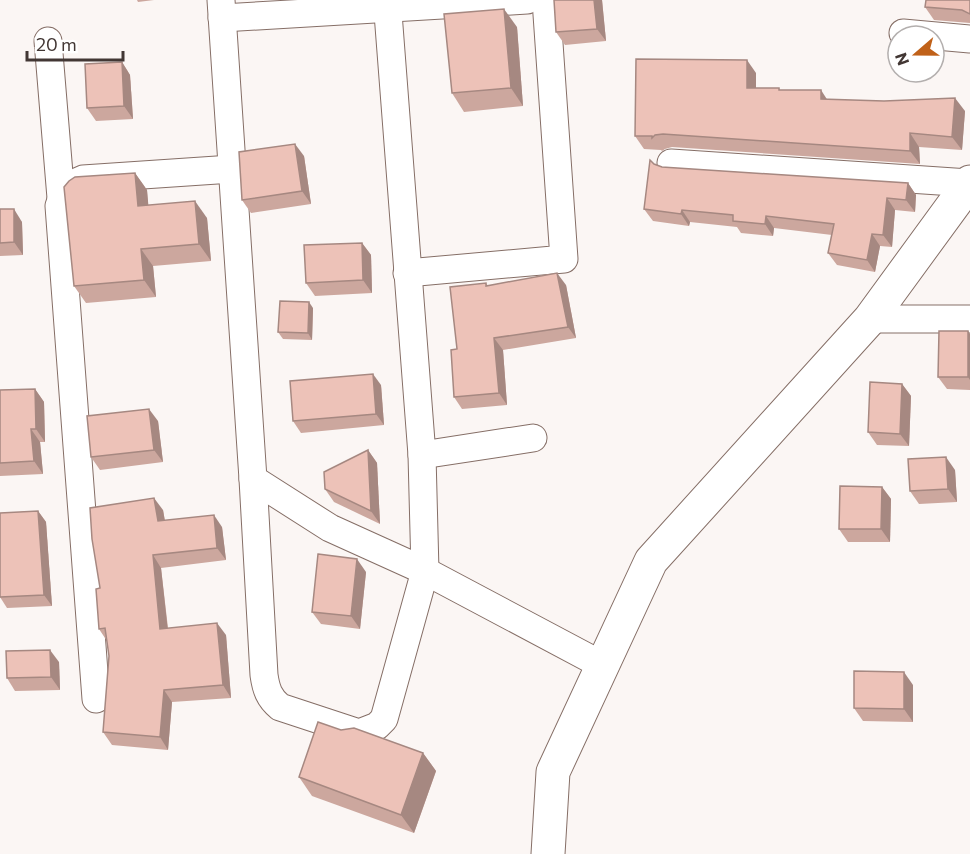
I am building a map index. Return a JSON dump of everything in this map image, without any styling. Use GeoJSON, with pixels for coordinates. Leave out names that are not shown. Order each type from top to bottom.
{"type":"FeatureCollection","features":[{"type":"Feature","properties":{"kind":"main road"},"geometry":{"type":"LineString","coordinates":[[548,854],[553,772],[651,561],[870,319],[970,182]]}},
{"type":"Feature","properties":{"kind":"street"},"geometry":{"type":"LineString","coordinates":[[387,4],[422,455],[425,571],[384,719],[377,726],[359,733],[280,707],[268,694],[264,675],[221,9],[387,4],[527,0]]}},
{"type":"Feature","properties":{"kind":"street"},"geometry":{"type":"LineString","coordinates":[[407,273],[564,259],[546,0]]}},
{"type":"Feature","properties":{"kind":"street"},"geometry":{"type":"LineString","coordinates":[[946,37],[970,39]]}},
{"type":"Feature","properties":{"kind":"street"},"geometry":{"type":"LineString","coordinates":[[48,41],[96,699]]}},
{"type":"Feature","properties":{"kind":"street"},"geometry":{"type":"LineString","coordinates":[[671,163],[970,182]]}},
{"type":"Feature","properties":{"kind":"street"},"geometry":{"type":"LineString","coordinates":[[61,198],[70,185],[83,179],[232,169]]}},
{"type":"Feature","properties":{"kind":"street"},"geometry":{"type":"LineString","coordinates":[[870,319],[970,319]]}},
{"type":"Feature","properties":{"kind":"street"},"geometry":{"type":"LineString","coordinates":[[422,455],[533,438]]}},
{"type":"Feature","properties":{"kind":"street"},"geometry":{"type":"LineString","coordinates":[[253,479],[330,528],[425,571],[602,665]]}},
{"type":"Feature","properties":{"kind":"building"},"geometry":{"type":"Polygon","coordinates":[[[554,0],[594,0],[597,29],[556,32],[554,0]]]}},
{"type":"Feature","properties":{"kind":"building"},"geometry":{"type":"Polygon","coordinates":[[[926,0],[970,0],[970,14],[962,10],[925,7],[926,0]]]}},
{"type":"Feature","properties":{"kind":"building"},"geometry":{"type":"Polygon","coordinates":[[[504,9],[511,88],[452,93],[444,14],[504,9]]]}},
{"type":"Feature","properties":{"kind":"building"},"geometry":{"type":"Polygon","coordinates":[[[636,59],[747,60],[747,88],[821,90],[821,99],[884,101],[955,98],[952,137],[910,133],[910,151],[663,134],[652,138],[652,136],[635,136],[636,59]]]}},
{"type":"Feature","properties":{"kind":"building"},"geometry":{"type":"Polygon","coordinates":[[[122,62],[124,106],[87,108],[85,64],[122,62]]]}},
{"type":"Feature","properties":{"kind":"building"},"geometry":{"type":"Polygon","coordinates":[[[295,144],[302,191],[242,200],[239,152],[295,144]]]}},
{"type":"Feature","properties":{"kind":"building"},"geometry":{"type":"Polygon","coordinates":[[[650,160],[662,167],[908,183],[906,200],[887,198],[883,235],[872,234],[867,260],[828,253],[834,224],[766,216],[765,224],[733,221],[733,215],[682,210],[681,214],[644,209],[650,160]]]}},
{"type":"Feature","properties":{"kind":"building"},"geometry":{"type":"Polygon","coordinates":[[[135,173],[138,206],[195,201],[199,244],[141,249],[144,280],[74,286],[64,187],[75,177],[135,173]]]}},
{"type":"Feature","properties":{"kind":"building"},"geometry":{"type":"Polygon","coordinates":[[[0,209],[14,209],[14,242],[0,243],[0,209]]]}},
{"type":"Feature","properties":{"kind":"building"},"geometry":{"type":"Polygon","coordinates":[[[362,243],[363,280],[306,283],[304,245],[362,243]]]}},
{"type":"Feature","properties":{"kind":"building"},"geometry":{"type":"Polygon","coordinates":[[[557,273],[568,327],[494,338],[499,393],[454,397],[451,350],[457,349],[450,287],[486,283],[486,286],[557,273]]]}},
{"type":"Feature","properties":{"kind":"building"},"geometry":{"type":"Polygon","coordinates":[[[280,301],[309,302],[308,333],[278,332],[280,301]]]}},
{"type":"Feature","properties":{"kind":"building"},"geometry":{"type":"Polygon","coordinates":[[[939,331],[968,331],[968,377],[938,377],[939,331]]]}},
{"type":"Feature","properties":{"kind":"building"},"geometry":{"type":"Polygon","coordinates":[[[373,374],[376,414],[293,421],[290,381],[373,374]]]}},
{"type":"Feature","properties":{"kind":"building"},"geometry":{"type":"Polygon","coordinates":[[[870,382],[902,384],[900,434],[868,432],[870,382]]]}},
{"type":"Feature","properties":{"kind":"building"},"geometry":{"type":"Polygon","coordinates":[[[35,389],[36,429],[31,429],[34,461],[0,463],[0,390],[35,389]]]}},
{"type":"Feature","properties":{"kind":"building"},"geometry":{"type":"Polygon","coordinates":[[[149,409],[154,450],[91,457],[87,416],[149,409]]]}},
{"type":"Feature","properties":{"kind":"building"},"geometry":{"type":"Polygon","coordinates":[[[368,450],[371,511],[325,489],[324,472],[368,450]]]}},
{"type":"Feature","properties":{"kind":"building"},"geometry":{"type":"Polygon","coordinates":[[[946,457],[948,489],[910,491],[908,459],[946,457]]]}},
{"type":"Feature","properties":{"kind":"building"},"geometry":{"type":"Polygon","coordinates":[[[840,486],[882,487],[881,529],[839,529],[840,486]]]}},
{"type":"Feature","properties":{"kind":"building"},"geometry":{"type":"Polygon","coordinates":[[[154,498],[158,521],[214,515],[217,548],[153,555],[160,629],[217,623],[223,685],[164,690],[160,737],[103,732],[109,656],[105,628],[99,629],[96,589],[100,588],[92,539],[90,508],[154,498]]]}},
{"type":"Feature","properties":{"kind":"building"},"geometry":{"type":"Polygon","coordinates":[[[38,511],[44,595],[0,597],[0,513],[38,511]]]}},
{"type":"Feature","properties":{"kind":"building"},"geometry":{"type":"Polygon","coordinates":[[[318,554],[357,559],[351,616],[312,612],[318,554]]]}},
{"type":"Feature","properties":{"kind":"building"},"geometry":{"type":"Polygon","coordinates":[[[50,650],[51,677],[7,678],[6,651],[50,650]]]}},
{"type":"Feature","properties":{"kind":"building"},"geometry":{"type":"Polygon","coordinates":[[[854,671],[904,672],[904,709],[854,708],[854,671]]]}},
{"type":"Feature","properties":{"kind":"building"},"geometry":{"type":"Polygon","coordinates":[[[318,722],[341,730],[354,728],[423,753],[401,815],[299,777],[318,722]]]}}]}
